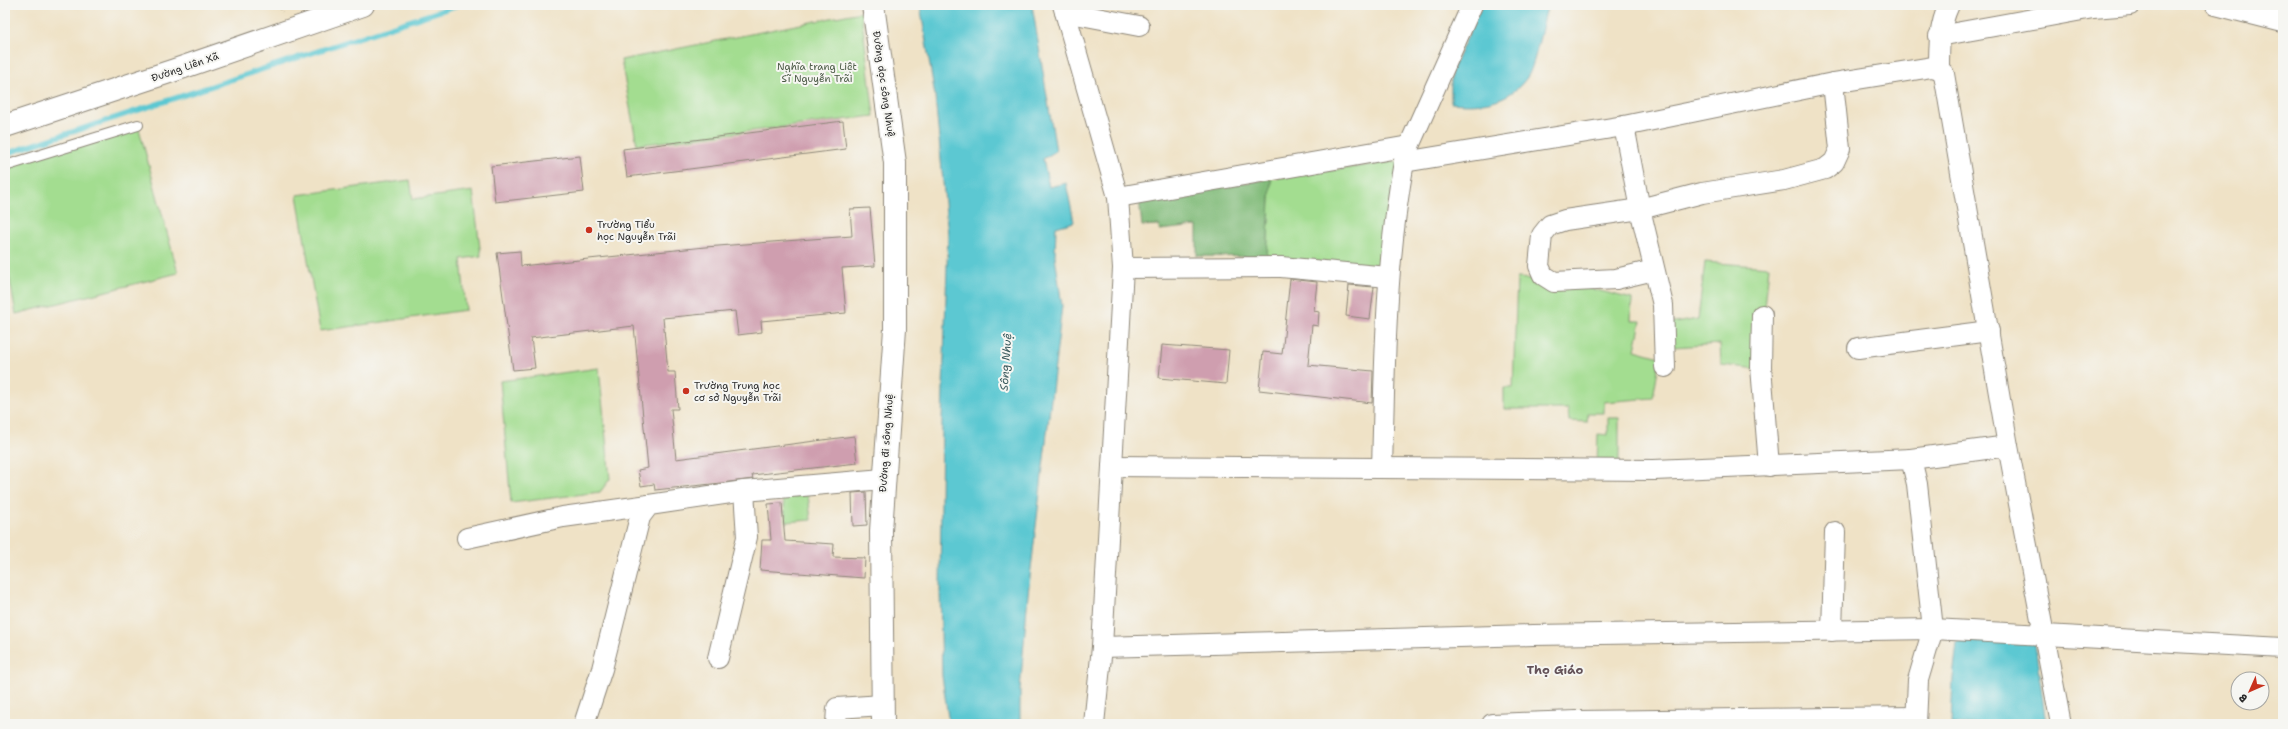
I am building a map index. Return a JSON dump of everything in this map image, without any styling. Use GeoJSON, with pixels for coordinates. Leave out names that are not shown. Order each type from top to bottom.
{"type":"FeatureCollection","features":[{"type":"Feature","properties":{"kind":"street","name":"Đường Liên Xã"},"geometry":{"type":"LineString","coordinates":[[5,126],[175,70],[363,5]]}},
{"type":"Feature","properties":{"kind":"street","name":"Đường dọc sông Nhuệ"},"geometry":{"type":"LineString","coordinates":[[873,5],[895,163]]}},
{"type":"Feature","properties":{"kind":"street"},"geometry":{"type":"LineString","coordinates":[[1382,468],[1388,277],[1394,213],[1406,154],[1472,5]]}},
{"type":"Feature","properties":{"kind":"street"},"geometry":{"type":"LineString","coordinates":[[1939,69],[1939,36],[1943,17],[1949,5]]}},
{"type":"Feature","properties":{"kind":"street"},"geometry":{"type":"LineString","coordinates":[[1939,36],[2093,8],[2130,5]]}},
{"type":"Feature","properties":{"kind":"street"},"geometry":{"type":"LineString","coordinates":[[2216,5],[2283,22]]}},
{"type":"Feature","properties":{"kind":"street"},"geometry":{"type":"LineString","coordinates":[[1094,724],[1102,647],[1123,268],[1118,198],[1064,9],[1139,26]]}},
{"type":"Feature","properties":{"kind":"street"},"geometry":{"type":"LineString","coordinates":[[1118,198],[1406,154],[1624,126],[1833,83],[1932,67],[1939,69],[1944,74],[2008,446],[2061,724]]}},
{"type":"Feature","properties":{"kind":"street"},"geometry":{"type":"LineString","coordinates":[[1654,270],[1616,279],[1554,282],[1543,275],[1539,266],[1542,235],[1550,225],[1565,220],[1640,209],[1702,193],[1784,180],[1825,169],[1834,162],[1840,149],[1833,83]]}},
{"type":"Feature","properties":{"kind":"street"},"geometry":{"type":"LineString","coordinates":[[1624,126],[1640,209],[1662,305],[1665,367]]}},
{"type":"Feature","properties":{"kind":"street","name":"Đường đi sông Nhuệ"},"geometry":{"type":"LineString","coordinates":[[883,715],[881,531],[883,479],[895,329],[895,163]]}},
{"type":"Feature","properties":{"kind":"street"},"geometry":{"type":"LineString","coordinates":[[1123,268],[1282,266],[1388,277]]}},
{"type":"Feature","properties":{"kind":"street"},"geometry":{"type":"LineString","coordinates":[[1762,315],[1761,367],[1769,466]]}},
{"type":"Feature","properties":{"kind":"street"},"geometry":{"type":"LineString","coordinates":[[1858,348],[1989,331]]}},
{"type":"Feature","properties":{"kind":"street"},"geometry":{"type":"LineString","coordinates":[[1112,466],[1654,470],[1911,459],[2008,446]]}},
{"type":"Feature","properties":{"kind":"street"},"geometry":{"type":"LineString","coordinates":[[1492,724],[1577,722],[1916,721],[1918,680],[1933,629],[1917,484],[1911,459]]}},
{"type":"Feature","properties":{"kind":"street"},"geometry":{"type":"LineString","coordinates":[[467,538],[563,517],[744,491],[883,479]]}},
{"type":"Feature","properties":{"kind":"street"},"geometry":{"type":"LineString","coordinates":[[718,658],[747,537],[744,491]]}},
{"type":"Feature","properties":{"kind":"street"},"geometry":{"type":"LineString","coordinates":[[584,724],[602,669],[640,517],[649,505]]}},
{"type":"Feature","properties":{"kind":"street"},"geometry":{"type":"LineString","coordinates":[[1832,631],[1835,532]]}},
{"type":"Feature","properties":{"kind":"street"},"geometry":{"type":"LineString","coordinates":[[1102,647],[1534,635],[1933,629],[2283,648]]}},
{"type":"Feature","properties":{"kind":"street"},"geometry":{"type":"LineString","coordinates":[[836,724],[837,708],[883,715]]}},
{"type":"Feature","properties":{"kind":"lane"},"geometry":{"type":"LineString","coordinates":[[5,166],[138,125]]}},
{"type":"Feature","properties":{"kind":"green space","name":"Nghĩa trang Liệt Sĩ Nguyễn Trãi"},"geometry":{"type":"Polygon","coordinates":[[[861,12],[874,116],[637,145],[621,60],[861,12]]]}},
{"type":"Feature","properties":{"kind":"green space"},"geometry":{"type":"Polygon","coordinates":[[[138,125],[178,273],[16,314],[5,254],[5,166],[138,125]]]}},
{"type":"Feature","properties":{"kind":"green space"},"geometry":{"type":"Polygon","coordinates":[[[1399,161],[1384,269],[1267,257],[1271,179],[1399,161]]]}},
{"type":"Feature","properties":{"kind":"green space"},"geometry":{"type":"Polygon","coordinates":[[[1271,179],[1267,257],[1197,256],[1197,226],[1160,230],[1159,225],[1142,226],[1139,198],[1271,179]]]}},
{"type":"Feature","properties":{"kind":"green space"},"geometry":{"type":"Polygon","coordinates":[[[410,180],[413,199],[473,191],[481,256],[461,259],[466,310],[320,331],[297,195],[410,180]]]}},
{"type":"Feature","properties":{"kind":"green space"},"geometry":{"type":"Polygon","coordinates":[[[1705,262],[1769,267],[1759,369],[1721,365],[1720,344],[1673,347],[1669,324],[1698,319],[1705,262]]]}},
{"type":"Feature","properties":{"kind":"green space"},"geometry":{"type":"Polygon","coordinates":[[[1517,278],[1532,279],[1532,285],[1577,285],[1632,299],[1631,321],[1641,321],[1635,350],[1660,357],[1653,398],[1604,402],[1604,413],[1588,413],[1587,422],[1569,421],[1568,409],[1504,409],[1504,388],[1513,388],[1517,278]]]}},
{"type":"Feature","properties":{"kind":"green space"},"geometry":{"type":"Polygon","coordinates":[[[599,368],[610,479],[600,492],[511,503],[500,381],[599,368]]]}},
{"type":"Feature","properties":{"kind":"green space"},"geometry":{"type":"Polygon","coordinates":[[[1608,418],[1619,418],[1619,466],[1597,465],[1598,434],[1608,435],[1608,418]]]}},
{"type":"Feature","properties":{"kind":"green space"},"geometry":{"type":"Polygon","coordinates":[[[808,495],[811,520],[786,522],[783,497],[808,495]]]}},
{"type":"Feature","properties":{"kind":"water","name":"Sông Nhuệ"},"geometry":{"type":"Polygon","coordinates":[[[920,5],[1032,5],[1056,151],[1043,159],[1049,187],[1066,183],[1074,222],[1056,227],[1055,256],[1062,306],[1028,594],[1020,690],[1020,724],[949,724],[942,676],[940,589],[942,419],[948,235],[935,96],[920,5]]]}},
{"type":"Feature","properties":{"kind":"water"},"geometry":{"type":"Polygon","coordinates":[[[1482,5],[1548,5],[1531,70],[1521,85],[1512,92],[1494,101],[1473,104],[1451,103],[1451,72],[1482,5]]]}},
{"type":"Feature","properties":{"kind":"water"},"geometry":{"type":"Polygon","coordinates":[[[2034,637],[2046,724],[1951,724],[1953,678],[1957,643],[1963,639],[2034,637]]]}},
{"type":"Feature","properties":{"kind":"building"},"geometry":{"type":"Polygon","coordinates":[[[843,121],[846,149],[627,177],[623,149],[843,121]]]}},
{"type":"Feature","properties":{"kind":"building"},"geometry":{"type":"Polygon","coordinates":[[[580,156],[584,192],[495,202],[491,166],[580,156]]]}},
{"type":"Feature","properties":{"kind":"building"},"geometry":{"type":"Polygon","coordinates":[[[870,208],[875,266],[842,268],[846,313],[761,321],[762,332],[738,335],[735,311],[663,318],[668,372],[675,372],[678,409],[671,409],[676,459],[854,436],[857,463],[752,475],[753,479],[655,490],[654,484],[641,486],[638,470],[648,468],[634,326],[531,338],[535,368],[513,370],[497,253],[520,251],[521,266],[705,247],[852,236],[850,209],[870,208]]]}},
{"type":"Feature","properties":{"kind":"building"},"geometry":{"type":"Polygon","coordinates":[[[1290,279],[1317,282],[1314,311],[1319,312],[1318,326],[1312,325],[1308,365],[1373,371],[1372,403],[1259,390],[1263,352],[1282,354],[1290,279]]]}},
{"type":"Feature","properties":{"kind":"building"},"geometry":{"type":"Polygon","coordinates":[[[1349,285],[1374,287],[1370,319],[1346,316],[1349,285]]]}},
{"type":"Feature","properties":{"kind":"building"},"geometry":{"type":"Polygon","coordinates":[[[1162,345],[1229,350],[1226,384],[1159,378],[1162,345]]]}},
{"type":"Feature","properties":{"kind":"building"},"geometry":{"type":"Polygon","coordinates":[[[866,492],[867,525],[853,526],[852,493],[866,492]]]}},
{"type":"Feature","properties":{"kind":"building"},"geometry":{"type":"Polygon","coordinates":[[[782,503],[785,541],[834,544],[833,557],[865,558],[864,578],[760,570],[762,540],[771,540],[768,504],[782,503]]]}},
{"type":"Feature","properties":{"kind":"waterway"},"geometry":{"type":"LineString","coordinates":[[5,154],[458,5]]}},
{"type":"Feature","properties":{"kind":"place","name":"Trường Tiểu học Nguyễn Trãi"},"geometry":{"type":"Point","coordinates":[589,230]}},
{"type":"Feature","properties":{"kind":"place","name":"Trường Trung học cơ sở Nguyễn Trãi"},"geometry":{"type":"Point","coordinates":[686,391]}},
{"type":"Feature","properties":{"kind":"district","name":"Thọ Giáo"},"geometry":{"type":"Point","coordinates":[1555,670]}}]}
